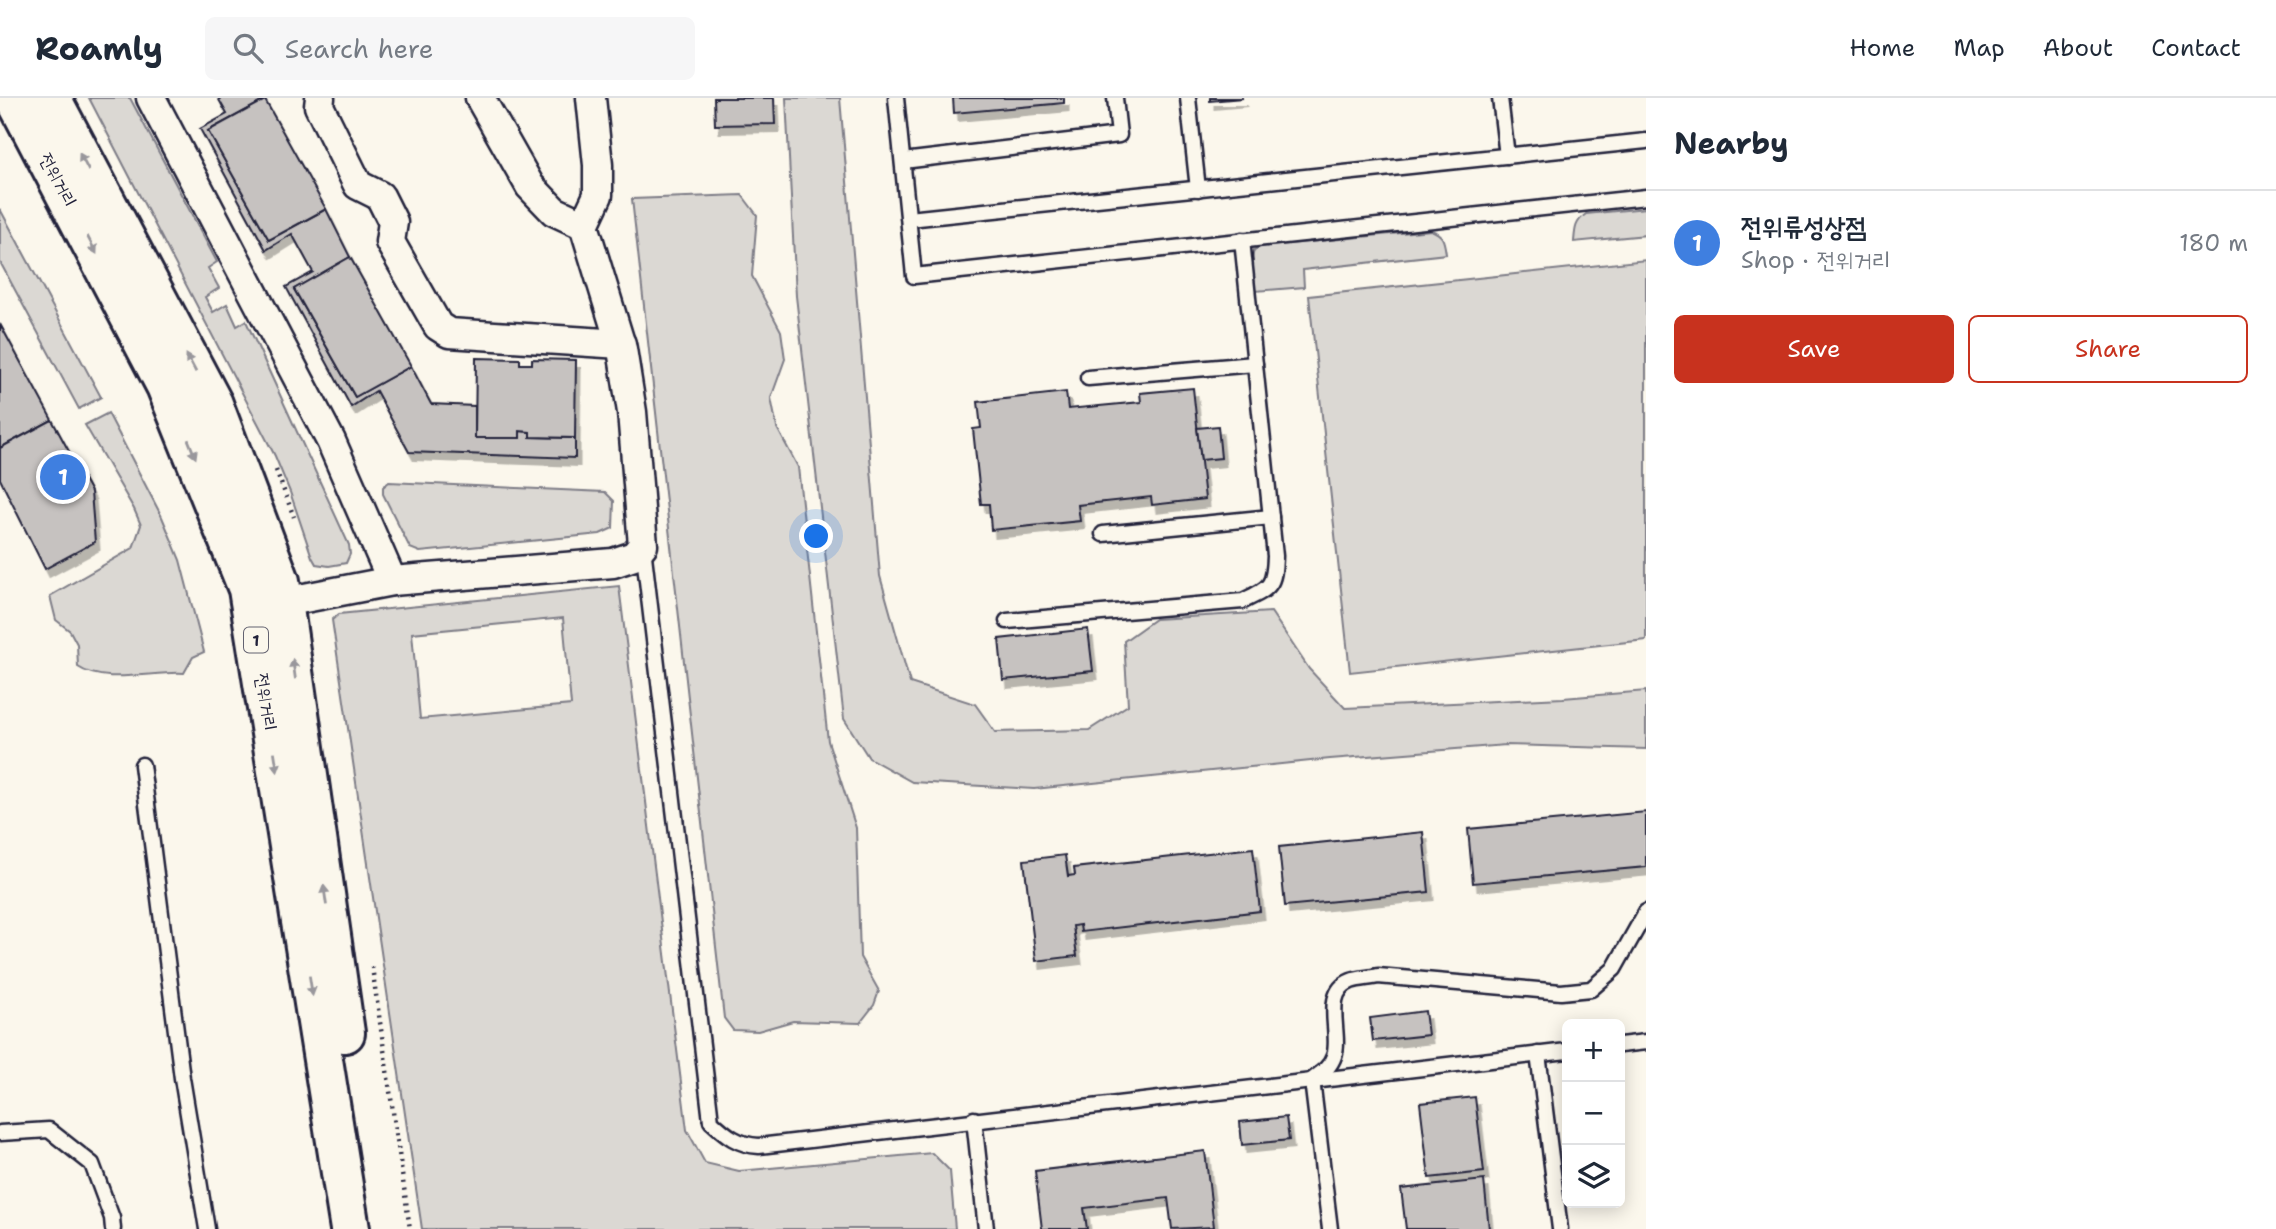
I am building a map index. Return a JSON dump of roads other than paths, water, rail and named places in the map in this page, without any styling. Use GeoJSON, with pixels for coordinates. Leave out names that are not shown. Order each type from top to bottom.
{"type":"FeatureCollection","features":[{"type":"Feature","properties":{"kind":"main road","name":"전위거리"},"geometry":{"type":"LineString","coordinates":[[15,98],[166,386],[248,589],[350,1229]]}},
{"type":"Feature","properties":{"kind":"main road","name":"전위거리"},"geometry":{"type":"LineString","coordinates":[[51,98],[213,404],[280,581],[374,1229]]}},
{"type":"Feature","properties":{"kind":"street"},"geometry":{"type":"LineString","coordinates":[[151,98],[331,441],[392,581]]}},
{"type":"Feature","properties":{"kind":"street"},"geometry":{"type":"LineString","coordinates":[[320,98],[318,106],[358,186],[380,197],[389,214],[393,222],[390,242],[438,326],[450,333],[621,344]]}},
{"type":"Feature","properties":{"kind":"street"},"geometry":{"type":"LineString","coordinates":[[480,98],[530,186],[554,211],[584,225]]}},
{"type":"Feature","properties":{"kind":"street"},"geometry":{"type":"LineString","coordinates":[[284,602],[392,581],[613,563],[634,556],[643,545],[632,412],[621,344],[584,225],[597,195],[591,98]]}},
{"type":"Feature","properties":{"kind":"lane"},"geometry":{"type":"LineString","coordinates":[[896,98],[914,276],[1646,197]]}},
{"type":"Feature","properties":{"kind":"lane"},"geometry":{"type":"LineString","coordinates":[[903,161],[1119,135],[1115,98]]}},
{"type":"Feature","properties":{"kind":"lane"},"geometry":{"type":"LineString","coordinates":[[1188,98],[1198,189]]}},
{"type":"Feature","properties":{"kind":"lane"},"geometry":{"type":"LineString","coordinates":[[1500,98],[1507,156]]}},
{"type":"Feature","properties":{"kind":"lane"},"geometry":{"type":"LineString","coordinates":[[909,219],[1646,141]]}},
{"type":"Feature","properties":{"kind":"lane"},"geometry":{"type":"LineString","coordinates":[[1007,621],[1243,601],[1265,591],[1275,575],[1242,240]]}},
{"type":"Feature","properties":{"kind":"lane"},"geometry":{"type":"LineString","coordinates":[[1088,378],[1255,363]]}},
{"type":"Feature","properties":{"kind":"lane"},"geometry":{"type":"LineString","coordinates":[[1103,534],[1271,517]]}},
{"type":"Feature","properties":{"kind":"lane"},"geometry":{"type":"LineString","coordinates":[[643,545],[711,1121],[724,1134],[744,1145],[759,1146],[1562,1052]]}},
{"type":"Feature","properties":{"kind":"lane"},"geometry":{"type":"LineString","coordinates":[[142,765],[182,1077],[207,1229]]}},
{"type":"Feature","properties":{"kind":"lane"},"geometry":{"type":"LineString","coordinates":[[1312,1080],[1329,1068],[1335,1055],[1334,1007],[1339,990],[1350,981],[1378,976],[1561,992],[1591,989],[1614,969],[1646,912]]}},
{"type":"Feature","properties":{"kind":"lane"},"geometry":{"type":"LineString","coordinates":[[1625,1044],[1646,1042]]}},
{"type":"Feature","properties":{"kind":"lane"},"geometry":{"type":"LineString","coordinates":[[1538,1054],[1560,1229]]}},
{"type":"Feature","properties":{"kind":"lane"},"geometry":{"type":"LineString","coordinates":[[1312,1080],[1330,1229]]}},
{"type":"Feature","properties":{"kind":"lane"},"geometry":{"type":"LineString","coordinates":[[974,1119],[986,1229]]}},
{"type":"Feature","properties":{"kind":"lane"},"geometry":{"type":"LineString","coordinates":[[0,1133],[49,1130],[92,1164],[112,1218],[113,1229]]}},
{"type":"Feature","properties":{"kind":"place","name":"전위류성상점"},"geometry":{"type":"Point","coordinates":[63,477]}}]}
